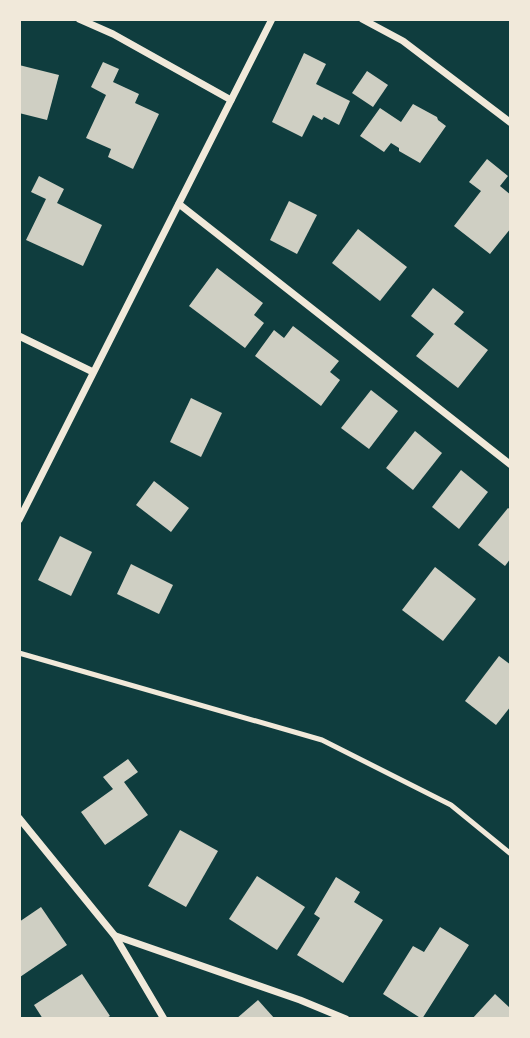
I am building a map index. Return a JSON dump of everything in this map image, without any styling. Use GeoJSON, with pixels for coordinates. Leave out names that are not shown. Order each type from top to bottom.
{"type":"FeatureCollection","features":[{"type":"Feature","properties":{"kind":"street"},"geometry":{"type":"LineString","coordinates":[[79,19],[113,34],[232,100]]}},
{"type":"Feature","properties":{"kind":"street"},"geometry":{"type":"LineString","coordinates":[[19,520],[272,19]]}},
{"type":"Feature","properties":{"kind":"street"},"geometry":{"type":"LineString","coordinates":[[362,19],[403,41],[511,123]]}},
{"type":"Feature","properties":{"kind":"street"},"geometry":{"type":"LineString","coordinates":[[178,204],[511,465]]}},
{"type":"Feature","properties":{"kind":"street"},"geometry":{"type":"LineString","coordinates":[[19,336],[93,372]]}},
{"type":"Feature","properties":{"kind":"street"},"geometry":{"type":"LineString","coordinates":[[19,818],[115,936],[164,1019]]}},
{"type":"Feature","properties":{"kind":"street"},"geometry":{"type":"LineString","coordinates":[[115,936],[300,1000],[346,1019]]}},
{"type":"Feature","properties":{"kind":"lane"},"geometry":{"type":"LineString","coordinates":[[19,653],[322,740],[450,805],[511,854]]}},
{"type":"Feature","properties":{"kind":"building"},"geometry":{"type":"Polygon","coordinates":[[[304,53],[326,64],[316,84],[350,101],[339,125],[313,115],[302,137],[272,122],[304,53]]]}},
{"type":"Feature","properties":{"kind":"building"},"geometry":{"type":"Polygon","coordinates":[[[103,62],[119,69],[113,82],[139,94],[135,103],[159,114],[133,169],[108,157],[111,149],[86,138],[106,95],[91,87],[103,62]]]}},
{"type":"Feature","properties":{"kind":"building"},"geometry":{"type":"Polygon","coordinates":[[[19,65],[59,75],[47,120],[19,113],[19,65]]]}},
{"type":"Feature","properties":{"kind":"building"},"geometry":{"type":"Polygon","coordinates":[[[367,71],[388,85],[373,107],[352,93],[367,71]]]}},
{"type":"Feature","properties":{"kind":"building"},"geometry":{"type":"Polygon","coordinates":[[[413,104],[437,117],[446,126],[420,163],[391,143],[384,152],[360,136],[380,108],[401,122],[413,104]]]}},
{"type":"Feature","properties":{"kind":"building"},"geometry":{"type":"Polygon","coordinates":[[[487,159],[508,176],[500,186],[511,195],[511,228],[490,254],[454,226],[481,191],[469,182],[487,159]]]}},
{"type":"Feature","properties":{"kind":"building"},"geometry":{"type":"Polygon","coordinates":[[[39,176],[64,189],[57,203],[102,225],[83,266],[26,240],[46,199],[31,192],[39,176]]]}},
{"type":"Feature","properties":{"kind":"building"},"geometry":{"type":"Polygon","coordinates":[[[289,201],[317,215],[297,254],[270,240],[289,201]]]}},
{"type":"Feature","properties":{"kind":"building"},"geometry":{"type":"Polygon","coordinates":[[[358,229],[407,267],[380,301],[332,263],[358,229]]]}},
{"type":"Feature","properties":{"kind":"building"},"geometry":{"type":"Polygon","coordinates":[[[217,268],[263,303],[254,315],[264,323],[245,348],[189,306],[217,268]]]}},
{"type":"Feature","properties":{"kind":"building"},"geometry":{"type":"Polygon","coordinates":[[[433,288],[464,312],[454,324],[488,350],[458,388],[416,356],[434,334],[411,316],[433,288]]]}},
{"type":"Feature","properties":{"kind":"building"},"geometry":{"type":"Polygon","coordinates":[[[293,326],[339,361],[330,372],[340,380],[321,406],[255,356],[274,330],[284,338],[293,326]]]}},
{"type":"Feature","properties":{"kind":"building"},"geometry":{"type":"Polygon","coordinates":[[[371,390],[398,411],[369,449],[341,428],[371,390]]]}},
{"type":"Feature","properties":{"kind":"building"},"geometry":{"type":"Polygon","coordinates":[[[191,398],[222,413],[201,457],[170,442],[191,398]]]}},
{"type":"Feature","properties":{"kind":"building"},"geometry":{"type":"Polygon","coordinates":[[[415,431],[442,453],[413,490],[386,468],[415,431]]]}},
{"type":"Feature","properties":{"kind":"building"},"geometry":{"type":"Polygon","coordinates":[[[461,470],[488,492],[459,529],[432,507],[461,470]]]}},
{"type":"Feature","properties":{"kind":"building"},"geometry":{"type":"Polygon","coordinates":[[[154,481],[189,508],[171,532],[136,505],[154,481]]]}},
{"type":"Feature","properties":{"kind":"building"},"geometry":{"type":"Polygon","coordinates":[[[508,508],[511,510],[511,558],[505,566],[478,545],[508,508]]]}},
{"type":"Feature","properties":{"kind":"building"},"geometry":{"type":"Polygon","coordinates":[[[60,536],[92,552],[71,596],[38,580],[60,536]]]}},
{"type":"Feature","properties":{"kind":"building"},"geometry":{"type":"Polygon","coordinates":[[[131,564],[173,585],[159,614],[117,594],[131,564]]]}},
{"type":"Feature","properties":{"kind":"building"},"geometry":{"type":"Polygon","coordinates":[[[435,567],[476,599],[443,641],[402,610],[435,567]]]}},
{"type":"Feature","properties":{"kind":"building"},"geometry":{"type":"Polygon","coordinates":[[[499,656],[511,665],[511,706],[496,725],[465,701],[499,656]]]}},
{"type":"Feature","properties":{"kind":"building"},"geometry":{"type":"Polygon","coordinates":[[[128,759],[138,772],[124,782],[148,815],[105,845],[81,812],[113,789],[103,777],[128,759]]]}},
{"type":"Feature","properties":{"kind":"building"},"geometry":{"type":"Polygon","coordinates":[[[180,830],[218,851],[186,907],[148,886],[180,830]]]}},
{"type":"Feature","properties":{"kind":"building"},"geometry":{"type":"Polygon","coordinates":[[[257,876],[305,907],[277,950],[229,919],[257,876]]]}},
{"type":"Feature","properties":{"kind":"building"},"geometry":{"type":"Polygon","coordinates":[[[336,877],[360,892],[354,902],[383,920],[343,983],[297,955],[320,918],[314,914],[336,877]]]}},
{"type":"Feature","properties":{"kind":"building"},"geometry":{"type":"Polygon","coordinates":[[[41,907],[67,945],[20,977],[19,922],[41,907]]]}},
{"type":"Feature","properties":{"kind":"building"},"geometry":{"type":"Polygon","coordinates":[[[440,927],[469,945],[422,1019],[383,994],[413,946],[424,952],[440,927]]]}},
{"type":"Feature","properties":{"kind":"building"},"geometry":{"type":"Polygon","coordinates":[[[82,974],[110,1016],[105,1019],[43,1019],[34,1005],[82,974]]]}},
{"type":"Feature","properties":{"kind":"building"},"geometry":{"type":"Polygon","coordinates":[[[495,994],[511,1009],[511,1019],[472,1019],[495,994]]]}},
{"type":"Feature","properties":{"kind":"building"},"geometry":{"type":"Polygon","coordinates":[[[258,1000],[275,1019],[236,1019],[258,1000]]]}}]}
